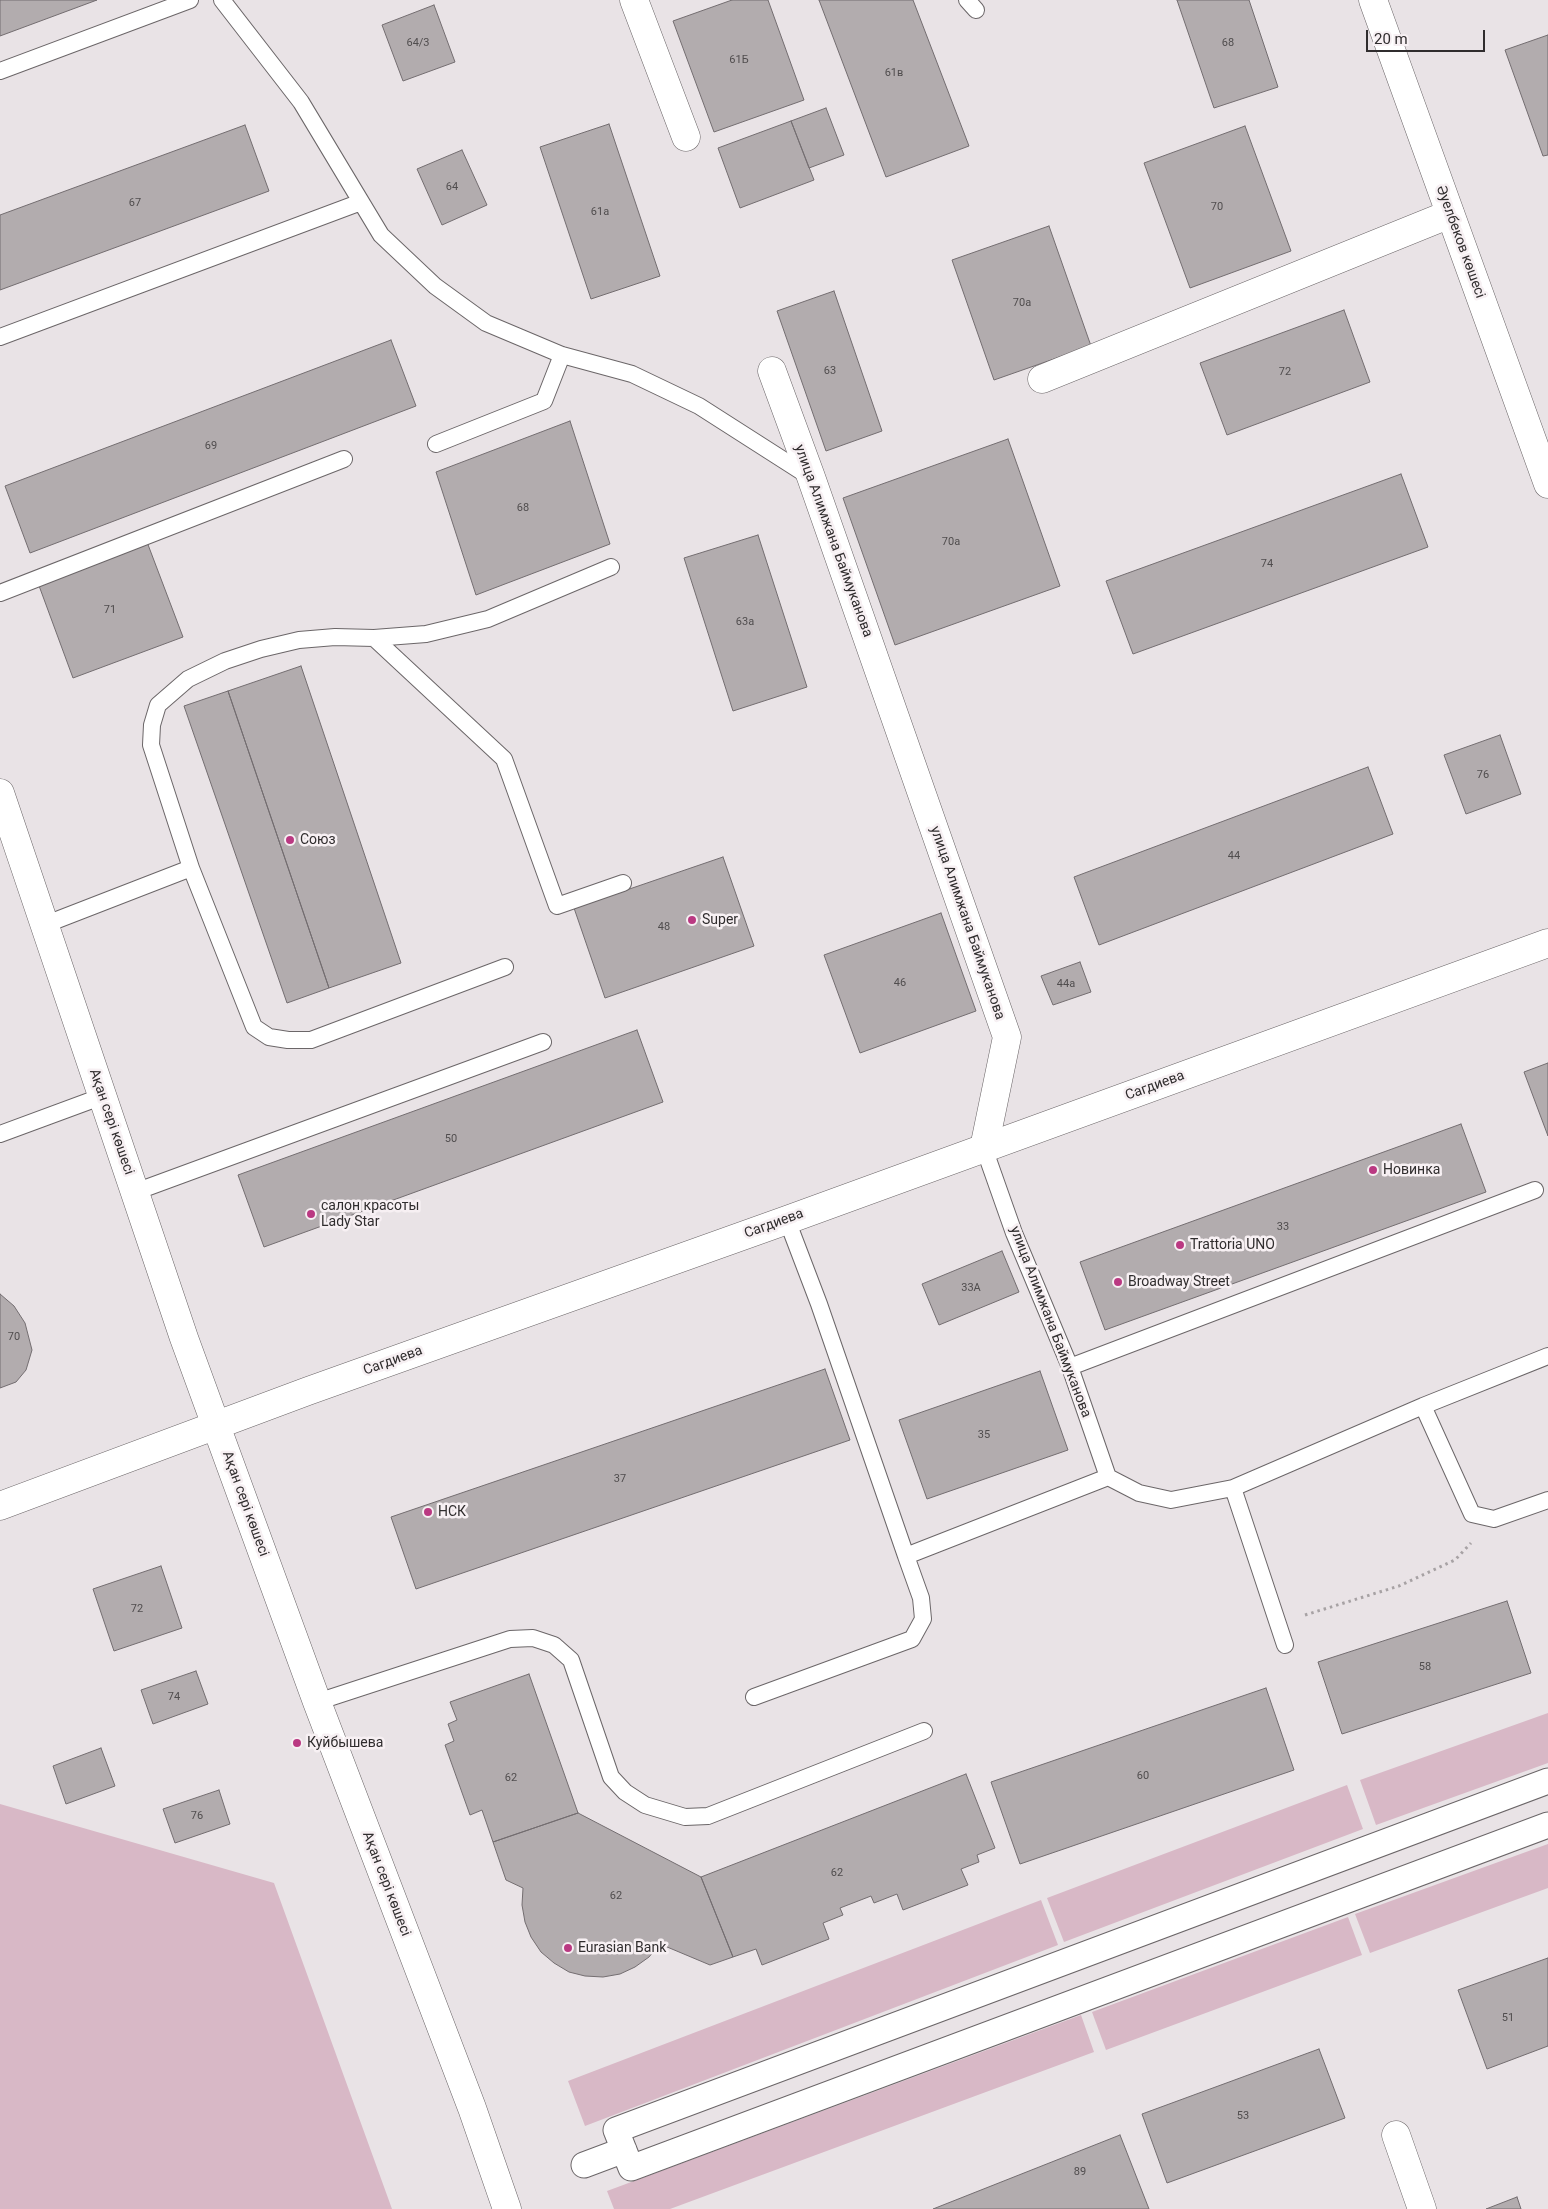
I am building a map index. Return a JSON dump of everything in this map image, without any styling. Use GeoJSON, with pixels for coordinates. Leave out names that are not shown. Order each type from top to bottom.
{"type":"FeatureCollection","features":[{"type":"Feature","properties":{"kind":"street"},"geometry":{"type":"LineString","coordinates":[[634,0],[686,137]]}},
{"type":"Feature","properties":{"kind":"street","name":"Әуелбеков көшесі"},"geometry":{"type":"LineString","coordinates":[[1373,0],[1548,484]]}},
{"type":"Feature","properties":{"kind":"street"},"geometry":{"type":"LineString","coordinates":[[1042,379],[1450,214]]}},
{"type":"Feature","properties":{"kind":"street","name":"улица Алимжана Баймуканова"},"geometry":{"type":"LineString","coordinates":[[772,372],[811,477],[1007,1037],[984,1148]]}},
{"type":"Feature","properties":{"kind":"street","name":"Ақан сері көшесі"},"geometry":{"type":"LineString","coordinates":[[0,793],[216,1426],[317,1702],[472,2108],[507,2209]]}},
{"type":"Feature","properties":{"kind":"street","name":"Сагдиева"},"geometry":{"type":"LineString","coordinates":[[0,1506],[308,1391],[787,1220],[1548,943]]}},
{"type":"Feature","properties":{"kind":"street"},"geometry":{"type":"LineString","coordinates":[[1548,1781],[616,2130],[631,2168],[1548,1825]]}},
{"type":"Feature","properties":{"kind":"street"},"geometry":{"type":"LineString","coordinates":[[1483,1806],[1496,1845]]}},
{"type":"Feature","properties":{"kind":"street"},"geometry":{"type":"LineString","coordinates":[[1375,1846],[1389,1885]]}},
{"type":"Feature","properties":{"kind":"street"},"geometry":{"type":"LineString","coordinates":[[1265,1887],[1279,1926]]}},
{"type":"Feature","properties":{"kind":"street"},"geometry":{"type":"LineString","coordinates":[[1152,1929],[1166,1968]]}},
{"type":"Feature","properties":{"kind":"street"},"geometry":{"type":"LineString","coordinates":[[1042,1971],[1057,2009]]}},
{"type":"Feature","properties":{"kind":"street"},"geometry":{"type":"LineString","coordinates":[[931,2012],[946,2050]]}},
{"type":"Feature","properties":{"kind":"street"},"geometry":{"type":"LineString","coordinates":[[816,2056],[830,2094]]}},
{"type":"Feature","properties":{"kind":"street"},"geometry":{"type":"LineString","coordinates":[[707,2096],[721,2135]]}},
{"type":"Feature","properties":{"kind":"street"},"geometry":{"type":"LineString","coordinates":[[1396,2135],[1422,2209]]}},
{"type":"Feature","properties":{"kind":"street"},"geometry":{"type":"LineString","coordinates":[[584,2165],[624,2150]]}},
{"type":"Feature","properties":{"kind":"lane"},"geometry":{"type":"LineString","coordinates":[[0,71],[190,0]]}},
{"type":"Feature","properties":{"kind":"lane"},"geometry":{"type":"LineString","coordinates":[[222,0],[301,102],[381,234],[435,286],[486,323],[562,355],[632,374],[691,402],[811,477]]}},
{"type":"Feature","properties":{"kind":"lane"},"geometry":{"type":"LineString","coordinates":[[0,337],[361,202]]}},
{"type":"Feature","properties":{"kind":"lane"},"geometry":{"type":"LineString","coordinates":[[436,444],[544,401],[562,355]]}},
{"type":"Feature","properties":{"kind":"lane"},"geometry":{"type":"LineString","coordinates":[[0,593],[344,459]]}},
{"type":"Feature","properties":{"kind":"lane"},"geometry":{"type":"LineString","coordinates":[[505,967],[310,1040],[288,1040],[269,1037],[254,1027],[190,868],[151,745],[152,724],[158,705],[188,678],[226,661],[261,649],[299,640],[335,637],[374,638],[426,634],[488,619],[611,567]]}},
{"type":"Feature","properties":{"kind":"lane"},"geometry":{"type":"LineString","coordinates":[[374,638],[504,759],[557,906],[623,883]]}},
{"type":"Feature","properties":{"kind":"lane"},"geometry":{"type":"LineString","coordinates":[[44,925],[190,868]]}},
{"type":"Feature","properties":{"kind":"lane"},"geometry":{"type":"LineString","coordinates":[[135,1192],[543,1042]]}},
{"type":"Feature","properties":{"kind":"lane"},"geometry":{"type":"LineString","coordinates":[[0,1134],[102,1096]]}},
{"type":"Feature","properties":{"kind":"lane","name":"улица Алимжана Баймуканова"},"geometry":{"type":"LineString","coordinates":[[984,1148],[1014,1233],[1070,1367],[1108,1477]]}},
{"type":"Feature","properties":{"kind":"lane"},"geometry":{"type":"LineString","coordinates":[[1070,1367],[1535,1190]]}},
{"type":"Feature","properties":{"kind":"lane"},"geometry":{"type":"LineString","coordinates":[[754,1697],[912,1639],[923,1619],[921,1598],[819,1304],[787,1220]]}},
{"type":"Feature","properties":{"kind":"lane"},"geometry":{"type":"LineString","coordinates":[[906,1556],[1108,1477],[1138,1493],[1171,1500],[1233,1488],[1423,1406],[1548,1356]]}},
{"type":"Feature","properties":{"kind":"lane"},"geometry":{"type":"LineString","coordinates":[[1423,1406],[1472,1514],[1494,1519],[1548,1500]]}},
{"type":"Feature","properties":{"kind":"lane"},"geometry":{"type":"LineString","coordinates":[[1233,1488],[1285,1645]]}},
{"type":"Feature","properties":{"kind":"lane"},"geometry":{"type":"LineString","coordinates":[[317,1702],[510,1639],[533,1638],[554,1645],[571,1660],[611,1777],[625,1792],[645,1805],[685,1817],[708,1816],[924,1731]]}},
{"type":"Feature","properties":{"kind":"path"},"geometry":{"type":"LineString","coordinates":[[1278,1624],[1399,1586],[1455,1560],[1494,1519]]}},
{"type":"Feature","properties":{"kind":"shaded area"},"geometry":{"type":"Polygon","coordinates":[[[1548,1713],[1548,1763],[1376,1825],[1360,1780],[1548,1713]]]}},
{"type":"Feature","properties":{"kind":"shaded area"},"geometry":{"type":"Polygon","coordinates":[[[1347,1785],[1363,1829],[1064,1942],[1047,1898],[1347,1785]]]}},
{"type":"Feature","properties":{"kind":"shaded area"},"geometry":{"type":"Polygon","coordinates":[[[0,1804],[274,1883],[392,2209],[0,2209],[0,1804]]]}},
{"type":"Feature","properties":{"kind":"shaded area"},"geometry":{"type":"Polygon","coordinates":[[[1548,1844],[1548,1888],[1370,1953],[1355,1914],[1548,1844]]]}},
{"type":"Feature","properties":{"kind":"shaded area"},"geometry":{"type":"Polygon","coordinates":[[[1041,1900],[1058,1945],[585,2126],[568,2081],[1041,1900]]]}},
{"type":"Feature","properties":{"kind":"shaded area"},"geometry":{"type":"Polygon","coordinates":[[[1348,1917],[1362,1955],[1106,2050],[1092,2012],[1348,1917]]]}},
{"type":"Feature","properties":{"kind":"shaded area"},"geometry":{"type":"Polygon","coordinates":[[[1081,2015],[1094,2052],[670,2209],[614,2209],[607,2191],[1081,2015]]]}},
{"type":"Feature","properties":{"kind":"building"},"geometry":{"type":"Polygon","coordinates":[[[0,0],[97,0],[0,36],[0,0]]]}},
{"type":"Feature","properties":{"kind":"building"},"geometry":{"type":"Polygon","coordinates":[[[732,0],[768,0],[804,100],[714,132],[673,21],[732,0]]]}},
{"type":"Feature","properties":{"kind":"building"},"geometry":{"type":"Polygon","coordinates":[[[819,0],[913,0],[969,146],[886,177],[819,0]]]}},
{"type":"Feature","properties":{"kind":"building"},"geometry":{"type":"Polygon","coordinates":[[[1177,0],[1249,0],[1278,87],[1214,108],[1177,0]]]}},
{"type":"Feature","properties":{"kind":"building"},"geometry":{"type":"Polygon","coordinates":[[[434,5],[455,62],[403,81],[382,25],[434,5]]]}},
{"type":"Feature","properties":{"kind":"building"},"geometry":{"type":"Polygon","coordinates":[[[1548,35],[1548,155],[1543,156],[1505,50],[1548,35]]]}},
{"type":"Feature","properties":{"kind":"building"},"geometry":{"type":"Polygon","coordinates":[[[826,108],[844,155],[809,168],[791,121],[826,108]]]}},
{"type":"Feature","properties":{"kind":"building"},"geometry":{"type":"Polygon","coordinates":[[[791,121],[814,180],[740,208],[718,148],[791,121]]]}},
{"type":"Feature","properties":{"kind":"building"},"geometry":{"type":"Polygon","coordinates":[[[609,124],[660,276],[591,299],[540,147],[609,124]]]}},
{"type":"Feature","properties":{"kind":"building"},"geometry":{"type":"Polygon","coordinates":[[[245,125],[269,191],[0,290],[0,215],[245,125]]]}},
{"type":"Feature","properties":{"kind":"building"},"geometry":{"type":"Polygon","coordinates":[[[1245,126],[1291,251],[1190,288],[1144,163],[1245,126]]]}},
{"type":"Feature","properties":{"kind":"building"},"geometry":{"type":"Polygon","coordinates":[[[462,150],[487,205],[442,225],[417,169],[462,150]]]}},
{"type":"Feature","properties":{"kind":"building"},"geometry":{"type":"Polygon","coordinates":[[[1049,226],[1091,346],[994,380],[952,260],[1049,226]]]}},
{"type":"Feature","properties":{"kind":"building"},"geometry":{"type":"Polygon","coordinates":[[[834,291],[882,431],[826,451],[777,311],[834,291]]]}},
{"type":"Feature","properties":{"kind":"building"},"geometry":{"type":"Polygon","coordinates":[[[1344,310],[1370,382],[1227,435],[1200,363],[1344,310]]]}},
{"type":"Feature","properties":{"kind":"building"},"geometry":{"type":"Polygon","coordinates":[[[391,340],[416,406],[30,553],[5,486],[391,340]]]}},
{"type":"Feature","properties":{"kind":"building"},"geometry":{"type":"Polygon","coordinates":[[[570,421],[610,544],[476,595],[436,472],[570,421]]]}},
{"type":"Feature","properties":{"kind":"building"},"geometry":{"type":"Polygon","coordinates":[[[1008,439],[1060,586],[895,645],[843,498],[1008,439]]]}},
{"type":"Feature","properties":{"kind":"building"},"geometry":{"type":"Polygon","coordinates":[[[1401,474],[1428,547],[1133,654],[1106,581],[1401,474]]]}},
{"type":"Feature","properties":{"kind":"building"},"geometry":{"type":"Polygon","coordinates":[[[758,535],[807,687],[733,711],[684,558],[758,535]]]}},
{"type":"Feature","properties":{"kind":"building"},"geometry":{"type":"Polygon","coordinates":[[[147,542],[183,637],[73,678],[38,583],[147,542]]]}},
{"type":"Feature","properties":{"kind":"building"},"geometry":{"type":"Polygon","coordinates":[[[301,666],[401,963],[329,988],[228,691],[301,666]]]}},
{"type":"Feature","properties":{"kind":"building"},"geometry":{"type":"Polygon","coordinates":[[[228,691],[329,988],[287,1003],[184,706],[228,691]]]}},
{"type":"Feature","properties":{"kind":"building"},"geometry":{"type":"Polygon","coordinates":[[[1500,735],[1521,794],[1466,814],[1444,755],[1500,735]]]}},
{"type":"Feature","properties":{"kind":"building"},"geometry":{"type":"Polygon","coordinates":[[[1368,767],[1393,834],[1099,945],[1074,877],[1368,767]]]}},
{"type":"Feature","properties":{"kind":"building"},"geometry":{"type":"Polygon","coordinates":[[[723,857],[754,946],[605,998],[574,908],[723,857]]]}},
{"type":"Feature","properties":{"kind":"building"},"geometry":{"type":"Polygon","coordinates":[[[941,913],[976,1011],[860,1053],[824,955],[941,913]]]}},
{"type":"Feature","properties":{"kind":"building"},"geometry":{"type":"Polygon","coordinates":[[[1080,962],[1091,992],[1053,1005],[1041,976],[1080,962]]]}},
{"type":"Feature","properties":{"kind":"building"},"geometry":{"type":"Polygon","coordinates":[[[637,1030],[663,1102],[264,1247],[238,1175],[637,1030]]]}},
{"type":"Feature","properties":{"kind":"building"},"geometry":{"type":"Polygon","coordinates":[[[1548,1063],[1548,1136],[1524,1072],[1548,1063]]]}},
{"type":"Feature","properties":{"kind":"building"},"geometry":{"type":"Polygon","coordinates":[[[1461,1124],[1486,1192],[1105,1330],[1080,1262],[1461,1124]]]}},
{"type":"Feature","properties":{"kind":"building"},"geometry":{"type":"Polygon","coordinates":[[[1002,1251],[1019,1292],[939,1325],[922,1284],[1002,1251]]]}},
{"type":"Feature","properties":{"kind":"building"},"geometry":{"type":"Polygon","coordinates":[[[0,1294],[14,1306],[25,1323],[32,1350],[26,1370],[16,1382],[0,1388],[0,1294]]]}},
{"type":"Feature","properties":{"kind":"building"},"geometry":{"type":"Polygon","coordinates":[[[825,1369],[850,1440],[416,1589],[391,1517],[825,1369]]]}},
{"type":"Feature","properties":{"kind":"building"},"geometry":{"type":"Polygon","coordinates":[[[1040,1371],[1068,1450],[927,1499],[899,1420],[1040,1371]]]}},
{"type":"Feature","properties":{"kind":"building"},"geometry":{"type":"Polygon","coordinates":[[[161,1566],[182,1628],[114,1651],[93,1589],[161,1566]]]}},
{"type":"Feature","properties":{"kind":"building"},"geometry":{"type":"Polygon","coordinates":[[[1507,1601],[1531,1673],[1342,1734],[1318,1662],[1507,1601]]]}},
{"type":"Feature","properties":{"kind":"building"},"geometry":{"type":"Polygon","coordinates":[[[196,1671],[208,1704],[153,1724],[141,1690],[196,1671]]]}},
{"type":"Feature","properties":{"kind":"building"},"geometry":{"type":"Polygon","coordinates":[[[529,1674],[578,1813],[493,1842],[482,1810],[470,1815],[445,1745],[454,1741],[448,1724],[457,1720],[450,1702],[529,1674]]]}},
{"type":"Feature","properties":{"kind":"building"},"geometry":{"type":"Polygon","coordinates":[[[1266,1688],[1294,1770],[1020,1864],[991,1782],[1266,1688]]]}},
{"type":"Feature","properties":{"kind":"building"},"geometry":{"type":"Polygon","coordinates":[[[101,1748],[115,1786],[66,1804],[53,1766],[101,1748]]]}},
{"type":"Feature","properties":{"kind":"building"},"geometry":{"type":"Polygon","coordinates":[[[966,1774],[995,1848],[977,1855],[979,1862],[961,1869],[968,1885],[903,1910],[897,1894],[874,1903],[871,1896],[840,1908],[843,1915],[823,1923],[829,1939],[762,1965],[756,1949],[733,1957],[701,1877],[966,1774]]]}},
{"type":"Feature","properties":{"kind":"building"},"geometry":{"type":"Polygon","coordinates":[[[219,1790],[230,1824],[175,1843],[163,1809],[219,1790]]]}},
{"type":"Feature","properties":{"kind":"building"},"geometry":{"type":"Polygon","coordinates":[[[578,1813],[701,1877],[733,1957],[710,1965],[660,1944],[649,1957],[635,1967],[620,1974],[603,1977],[585,1976],[569,1972],[541,1952],[531,1937],[525,1922],[522,1905],[523,1888],[506,1880],[493,1842],[578,1813]]]}},
{"type":"Feature","properties":{"kind":"building"},"geometry":{"type":"Polygon","coordinates":[[[1548,1958],[1548,2046],[1487,2069],[1458,1990],[1548,1958]]]}},
{"type":"Feature","properties":{"kind":"building"},"geometry":{"type":"Polygon","coordinates":[[[1319,2049],[1345,2118],[1167,2183],[1142,2114],[1319,2049]]]}},
{"type":"Feature","properties":{"kind":"building"},"geometry":{"type":"Polygon","coordinates":[[[1120,2135],[1149,2209],[933,2209],[1120,2135]]]}},
{"type":"Feature","properties":{"kind":"building"},"geometry":{"type":"Polygon","coordinates":[[[1517,2197],[1521,2209],[1486,2209],[1517,2197]]]}},
{"type":"Feature","properties":{"kind":"place","name":"Союз"},"geometry":{"type":"Point","coordinates":[290,840]}},
{"type":"Feature","properties":{"kind":"place","name":"Super"},"geometry":{"type":"Point","coordinates":[692,920]}},
{"type":"Feature","properties":{"kind":"place","name":"Новинка"},"geometry":{"type":"Point","coordinates":[1373,1170]}},
{"type":"Feature","properties":{"kind":"place","name":"салон красоты Lady Star"},"geometry":{"type":"Point","coordinates":[311,1214]}},
{"type":"Feature","properties":{"kind":"place","name":"Trattoria UNO"},"geometry":{"type":"Point","coordinates":[1180,1245]}},
{"type":"Feature","properties":{"kind":"place","name":"Broadway Street"},"geometry":{"type":"Point","coordinates":[1118,1282]}},
{"type":"Feature","properties":{"kind":"place","name":"НСК"},"geometry":{"type":"Point","coordinates":[428,1512]}},
{"type":"Feature","properties":{"kind":"place","name":"Куйбышева"},"geometry":{"type":"Point","coordinates":[297,1743]}},
{"type":"Feature","properties":{"kind":"place","name":"Eurasian Bank"},"geometry":{"type":"Point","coordinates":[568,1948]}}]}
